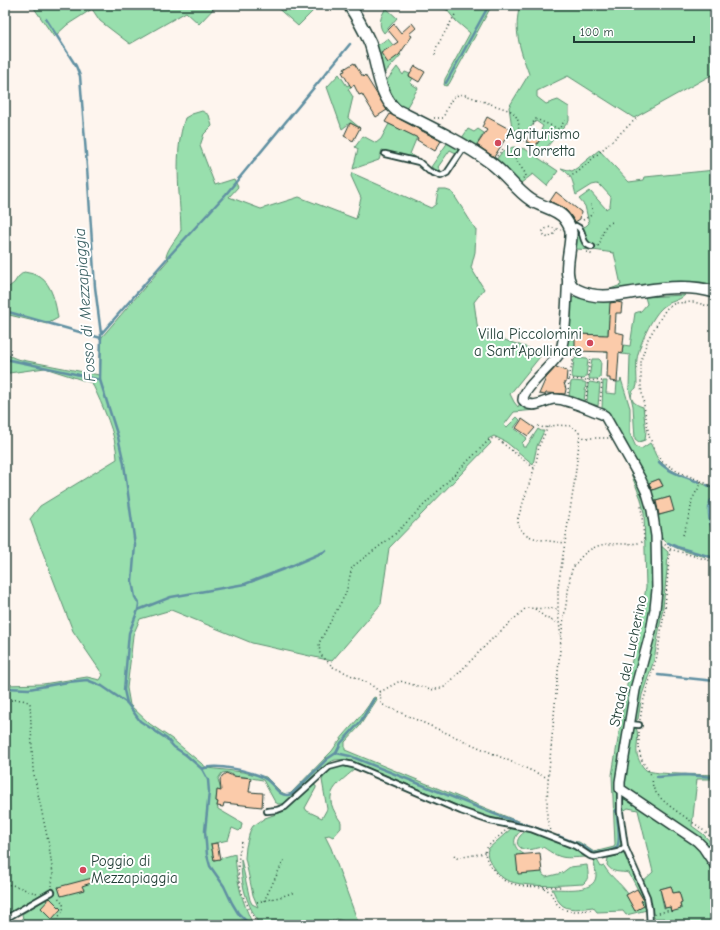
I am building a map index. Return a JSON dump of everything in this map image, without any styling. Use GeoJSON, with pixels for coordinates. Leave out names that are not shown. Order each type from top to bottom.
{"type":"FeatureCollection","features":[{"type":"Feature","properties":{"kind":"street"},"geometry":{"type":"LineString","coordinates":[[349,5],[360,22],[370,44],[387,100],[396,110],[479,154],[501,170],[520,191],[532,201],[562,216],[573,227],[568,277],[570,284],[577,290],[603,296],[668,288],[691,288],[715,292]]}},
{"type":"Feature","properties":{"kind":"street","name":"Strada del Lucherino"},"geometry":{"type":"LineString","coordinates":[[568,277],[562,346],[555,360],[524,393],[523,400],[528,405],[533,406],[552,399],[560,399],[605,416],[647,493],[652,510],[656,536],[657,590],[655,609],[628,724],[620,789]]}},
{"type":"Feature","properties":{"kind":"street"},"geometry":{"type":"LineString","coordinates":[[620,789],[697,841],[715,865]]}},
{"type":"Feature","properties":{"kind":"lane"},"geometry":{"type":"LineString","coordinates":[[385,154],[419,162],[429,171],[441,176],[447,173],[465,146]]}},
{"type":"Feature","properties":{"kind":"lane"},"geometry":{"type":"LineString","coordinates":[[573,227],[579,227],[585,243],[592,247]]}},
{"type":"Feature","properties":{"kind":"lane"},"geometry":{"type":"LineString","coordinates":[[628,724],[639,724]]}},
{"type":"Feature","properties":{"kind":"lane"},"geometry":{"type":"LineString","coordinates":[[267,811],[285,807],[328,767],[344,763],[353,765],[461,812],[490,821],[531,829],[575,846],[590,856],[595,857],[618,852],[625,847]]}},
{"type":"Feature","properties":{"kind":"lane","name":"Strada del Lucherino"},"geometry":{"type":"LineString","coordinates":[[620,789],[620,812],[625,847],[647,897],[650,925]]}},
{"type":"Feature","properties":{"kind":"lane"},"geometry":{"type":"LineString","coordinates":[[5,919],[52,892]]}},
{"type":"Feature","properties":{"kind":"path"},"geometry":{"type":"LineString","coordinates":[[435,55],[437,46],[456,13]]}},
{"type":"Feature","properties":{"kind":"path"},"geometry":{"type":"LineString","coordinates":[[428,126],[433,118],[443,118],[451,100],[455,95],[460,94],[511,111],[515,114],[518,122],[519,130],[516,135]]}},
{"type":"Feature","properties":{"kind":"path"},"geometry":{"type":"LineString","coordinates":[[568,177],[578,172],[638,117]]}},
{"type":"Feature","properties":{"kind":"path"},"geometry":{"type":"LineString","coordinates":[[534,125],[532,124],[536,119],[559,129],[565,120]]}},
{"type":"Feature","properties":{"kind":"path"},"geometry":{"type":"LineString","coordinates":[[523,140],[527,143],[528,142]]}},
{"type":"Feature","properties":{"kind":"path"},"geometry":{"type":"LineString","coordinates":[[506,145],[525,173],[526,176],[521,180],[522,183]]}},
{"type":"Feature","properties":{"kind":"path"},"geometry":{"type":"LineString","coordinates":[[584,220],[593,212],[591,204]]}},
{"type":"Feature","properties":{"kind":"path"},"geometry":{"type":"LineString","coordinates":[[592,247],[598,246],[602,240],[606,225],[610,222],[615,222]]}},
{"type":"Feature","properties":{"kind":"path"},"geometry":{"type":"LineString","coordinates":[[555,230],[554,234],[548,238],[543,234],[543,231],[548,228],[565,231],[573,227]]}},
{"type":"Feature","properties":{"kind":"path"},"geometry":{"type":"LineString","coordinates":[[715,308],[694,302],[675,302],[666,309],[648,339],[641,360],[641,388],[648,436],[654,448],[663,462],[679,472],[715,488]]}},
{"type":"Feature","properties":{"kind":"path"},"geometry":{"type":"LineString","coordinates":[[568,397],[569,379],[574,355]]}},
{"type":"Feature","properties":{"kind":"path"},"geometry":{"type":"LineString","coordinates":[[585,403],[590,356]]}},
{"type":"Feature","properties":{"kind":"path"},"geometry":{"type":"LineString","coordinates":[[569,379],[602,381],[600,408]]}},
{"type":"Feature","properties":{"kind":"path"},"geometry":{"type":"LineString","coordinates":[[538,426],[572,426],[585,438],[610,439]]}},
{"type":"Feature","properties":{"kind":"path"},"geometry":{"type":"LineString","coordinates":[[548,427],[539,446],[517,524],[526,536],[564,543]]}},
{"type":"Feature","properties":{"kind":"path"},"geometry":{"type":"LineString","coordinates":[[561,639],[558,609],[558,587],[574,485],[580,435]]}},
{"type":"Feature","properties":{"kind":"path"},"geometry":{"type":"LineString","coordinates":[[534,468],[496,438],[490,440],[393,536],[352,567],[346,592],[319,643],[320,654],[333,667],[370,684],[380,692],[381,704],[386,707],[548,778]]}},
{"type":"Feature","properties":{"kind":"path"},"geometry":{"type":"LineString","coordinates":[[683,534],[690,513],[692,500],[700,486],[701,481]]}},
{"type":"Feature","properties":{"kind":"path"},"geometry":{"type":"LineString","coordinates":[[554,838],[547,820],[548,778],[561,639],[571,572],[575,563],[583,555],[601,545],[638,544],[642,542],[644,539],[641,504]]}},
{"type":"Feature","properties":{"kind":"path"},"geometry":{"type":"LineString","coordinates":[[656,536],[670,550],[715,562]]}},
{"type":"Feature","properties":{"kind":"path"},"geometry":{"type":"LineString","coordinates":[[670,550],[665,607],[657,656],[643,702],[639,724],[639,750],[642,762],[652,776],[653,787],[660,796],[672,807],[695,823],[715,842]]}},
{"type":"Feature","properties":{"kind":"path"},"geometry":{"type":"LineString","coordinates":[[380,692],[400,681],[431,690],[445,687],[491,640],[526,608],[558,609]]}},
{"type":"Feature","properties":{"kind":"path"},"geometry":{"type":"LineString","coordinates":[[535,609],[546,618],[559,624]]}},
{"type":"Feature","properties":{"kind":"path"},"geometry":{"type":"LineString","coordinates":[[711,645],[715,621]]}},
{"type":"Feature","properties":{"kind":"path"},"geometry":{"type":"LineString","coordinates":[[7,702],[14,700],[26,701],[30,703],[33,770],[49,846],[53,874],[52,892]]}},
{"type":"Feature","properties":{"kind":"path"},"geometry":{"type":"LineString","coordinates":[[510,825],[487,848],[485,853],[486,858],[496,873],[509,883],[560,888]]}},
{"type":"Feature","properties":{"kind":"path"},"geometry":{"type":"LineString","coordinates":[[242,842],[239,850],[239,862],[242,891],[257,925]]}},
{"type":"Feature","properties":{"kind":"path"},"geometry":{"type":"LineString","coordinates":[[454,855],[457,858],[485,853]]}},
{"type":"Feature","properties":{"kind":"path"},"geometry":{"type":"LineString","coordinates":[[264,901],[285,858]]}},
{"type":"Feature","properties":{"kind":"path"},"geometry":{"type":"LineString","coordinates":[[5,885],[9,884],[35,893],[52,892],[59,898],[64,906],[63,913],[51,925]]}},
{"type":"Feature","properties":{"kind":"path"},"geometry":{"type":"LineString","coordinates":[[542,887],[548,890],[558,907],[563,910],[593,910]]}},
{"type":"Feature","properties":{"kind":"path"},"geometry":{"type":"LineString","coordinates":[[257,902],[295,892]]}},
{"type":"Feature","properties":{"kind":"path"},"geometry":{"type":"LineString","coordinates":[[653,916],[654,914],[671,910]]}},
{"type":"Feature","properties":{"kind":"green space"},"geometry":{"type":"Polygon","coordinates":[[[32,5],[217,5],[199,24],[186,12],[130,44],[100,21],[92,9],[67,25],[54,37],[32,5]]]}},
{"type":"Feature","properties":{"kind":"green space"},"geometry":{"type":"Polygon","coordinates":[[[274,5],[319,5],[298,26],[274,5]]]}},
{"type":"Feature","properties":{"kind":"green space"},"geometry":{"type":"Polygon","coordinates":[[[435,5],[492,5],[449,84],[446,86],[444,85],[445,79],[470,33],[456,21],[447,10],[435,5]]]}},
{"type":"Feature","properties":{"kind":"green space"},"geometry":{"type":"Polygon","coordinates":[[[520,5],[715,5],[715,73],[634,118],[568,76],[537,91],[537,97],[546,104],[558,100],[569,107],[569,121],[540,155],[531,149],[526,143],[535,147],[541,138],[540,137],[543,132],[541,130],[543,126],[536,121],[523,136],[512,128],[509,107],[529,74],[518,40],[517,23],[520,5]]]}},
{"type":"Feature","properties":{"kind":"green space"},"geometry":{"type":"Polygon","coordinates":[[[386,8],[397,18],[384,33],[380,24],[381,17],[386,8]]]}},
{"type":"Feature","properties":{"kind":"green space"},"geometry":{"type":"Polygon","coordinates":[[[388,39],[401,55],[382,76],[374,47],[388,39]]]}},
{"type":"Feature","properties":{"kind":"green space"},"geometry":{"type":"Polygon","coordinates":[[[397,67],[403,75],[405,72],[410,74],[409,76],[413,78],[410,83],[418,88],[405,110],[395,104],[385,83],[397,67]]]}},
{"type":"Feature","properties":{"kind":"green space"},"geometry":{"type":"Polygon","coordinates":[[[339,74],[347,86],[350,84],[351,87],[348,89],[353,97],[348,118],[360,128],[350,123],[342,129],[327,87],[339,74]]]}},
{"type":"Feature","properties":{"kind":"green space"},"geometry":{"type":"Polygon","coordinates":[[[202,111],[209,115],[212,126],[204,134],[200,146],[215,185],[234,179],[238,187],[229,197],[261,209],[299,197],[356,219],[361,198],[351,176],[352,173],[431,208],[436,204],[438,190],[452,192],[476,230],[475,252],[471,268],[484,289],[474,302],[478,331],[543,353],[510,394],[518,407],[520,403],[526,408],[539,407],[536,410],[514,412],[504,425],[506,428],[517,417],[520,420],[514,428],[527,438],[522,443],[523,447],[526,447],[538,429],[544,431],[537,446],[533,464],[506,442],[494,436],[488,439],[491,443],[389,548],[381,604],[332,661],[252,643],[171,610],[140,619],[133,635],[127,688],[130,705],[150,724],[172,739],[207,768],[243,772],[266,777],[281,792],[287,795],[291,793],[332,751],[375,697],[377,699],[376,701],[359,727],[345,742],[345,750],[522,822],[522,824],[490,817],[461,807],[347,760],[335,760],[323,767],[286,804],[278,804],[275,802],[263,780],[238,777],[229,773],[222,773],[218,779],[221,791],[217,791],[216,801],[218,802],[218,809],[242,823],[239,831],[232,828],[228,840],[211,844],[214,860],[235,854],[240,891],[253,925],[24,925],[22,914],[52,896],[53,892],[48,890],[5,916],[5,685],[43,684],[87,677],[100,680],[103,675],[73,631],[30,519],[40,506],[117,459],[112,430],[92,383],[45,368],[9,373],[5,372],[5,354],[17,359],[99,375],[101,338],[169,259],[166,257],[167,253],[181,230],[178,160],[181,132],[185,118],[202,111]]]}},
{"type":"Feature","properties":{"kind":"green space"},"geometry":{"type":"Polygon","coordinates":[[[389,124],[417,137],[410,154],[417,159],[382,150],[379,160],[353,169],[358,149],[355,147],[363,136],[376,143],[381,139],[389,124]]]}},
{"type":"Feature","properties":{"kind":"green space"},"geometry":{"type":"Polygon","coordinates":[[[468,129],[474,132],[478,129],[484,133],[475,147],[460,141],[468,129]]]}},
{"type":"Feature","properties":{"kind":"green space"},"geometry":{"type":"Polygon","coordinates":[[[448,142],[456,147],[458,151],[456,153],[450,150],[438,167],[441,171],[440,172],[431,167],[448,142]]]}},
{"type":"Feature","properties":{"kind":"green space"},"geometry":{"type":"Polygon","coordinates":[[[513,147],[525,149],[558,171],[547,186],[533,174],[521,183],[531,196],[496,160],[502,152],[513,147]]]}},
{"type":"Feature","properties":{"kind":"green space"},"geometry":{"type":"Polygon","coordinates":[[[599,150],[629,182],[644,180],[645,177],[715,170],[715,285],[701,282],[668,282],[647,285],[614,293],[579,287],[573,278],[572,265],[576,230],[586,226],[589,223],[585,206],[579,199],[590,191],[606,209],[610,206],[611,197],[600,185],[597,184],[592,185],[576,195],[570,177],[561,168],[572,171],[599,150]],[[576,249],[574,273],[580,286],[605,291],[621,285],[614,253],[576,249]]]}},
{"type":"Feature","properties":{"kind":"green space"},"geometry":{"type":"Polygon","coordinates":[[[24,272],[38,276],[48,285],[55,301],[58,318],[47,324],[5,314],[5,290],[24,272]]]}},
{"type":"Feature","properties":{"kind":"green space"},"geometry":{"type":"Polygon","coordinates":[[[685,295],[680,299],[666,305],[659,311],[650,324],[640,346],[637,362],[637,385],[631,396],[636,404],[643,407],[646,431],[645,440],[639,442],[635,439],[633,406],[629,388],[630,355],[622,354],[623,345],[630,346],[635,313],[641,311],[647,304],[645,297],[685,295]]]}},
{"type":"Feature","properties":{"kind":"green space"},"geometry":{"type":"Polygon","coordinates":[[[569,297],[611,301],[608,331],[611,353],[604,352],[604,335],[576,334],[575,351],[565,351],[569,297]]]}},
{"type":"Feature","properties":{"kind":"green space"},"geometry":{"type":"Polygon","coordinates":[[[576,358],[588,360],[586,377],[584,379],[573,378],[572,376],[574,360],[576,358]]]}},
{"type":"Feature","properties":{"kind":"green space"},"geometry":{"type":"Polygon","coordinates":[[[592,359],[599,359],[601,361],[600,378],[598,379],[589,378],[592,359]]]}},
{"type":"Feature","properties":{"kind":"green space"},"geometry":{"type":"Polygon","coordinates":[[[621,379],[630,408],[630,434],[636,447],[641,449],[650,443],[657,458],[666,466],[679,474],[715,489],[715,498],[712,499],[709,516],[711,527],[715,528],[715,559],[693,554],[670,545],[660,535],[657,516],[673,511],[670,497],[653,502],[649,492],[663,486],[660,479],[646,484],[602,410],[603,381],[607,381],[606,393],[616,394],[617,382],[620,382],[621,379]]]}},
{"type":"Feature","properties":{"kind":"green space"},"geometry":{"type":"Polygon","coordinates":[[[571,382],[586,383],[584,402],[569,396],[571,382]]]}},
{"type":"Feature","properties":{"kind":"green space"},"geometry":{"type":"Polygon","coordinates":[[[590,382],[600,384],[598,406],[587,402],[588,384],[590,382]]]}},
{"type":"Feature","properties":{"kind":"green space"},"geometry":{"type":"Polygon","coordinates":[[[622,451],[645,495],[654,536],[655,601],[618,788],[621,844],[616,850],[594,855],[579,845],[568,841],[579,842],[594,852],[614,847],[615,844],[612,775],[629,673],[640,625],[646,587],[644,513],[641,499],[622,451]]]}},
{"type":"Feature","properties":{"kind":"green space"},"geometry":{"type":"Polygon","coordinates":[[[658,543],[668,552],[663,607],[654,660],[642,695],[638,719],[634,722],[638,685],[647,654],[658,543]]]}},
{"type":"Feature","properties":{"kind":"green space"},"geometry":{"type":"Polygon","coordinates":[[[635,726],[638,736],[638,758],[646,770],[668,774],[715,775],[715,779],[697,779],[692,826],[703,834],[715,847],[715,860],[624,786],[631,728],[635,726]]]}},
{"type":"Feature","properties":{"kind":"green space"},"geometry":{"type":"Polygon","coordinates":[[[335,766],[345,766],[355,769],[341,781],[332,792],[332,805],[341,822],[341,828],[333,837],[329,835],[325,836],[331,848],[359,925],[345,925],[343,921],[337,919],[320,925],[259,925],[245,894],[242,874],[241,859],[250,900],[252,904],[258,907],[253,895],[245,858],[250,831],[253,826],[265,818],[290,807],[313,785],[316,786],[316,788],[305,808],[307,811],[322,818],[327,809],[322,780],[325,774],[335,766]]]}},
{"type":"Feature","properties":{"kind":"green space"},"geometry":{"type":"Polygon","coordinates":[[[627,797],[691,839],[708,858],[715,870],[715,925],[666,925],[664,918],[654,918],[649,896],[642,882],[653,872],[638,810],[628,808],[623,811],[623,801],[627,797]],[[671,886],[660,889],[664,908],[670,907],[672,911],[681,909],[680,903],[682,902],[679,892],[673,893],[671,886]]]}},
{"type":"Feature","properties":{"kind":"green space"},"geometry":{"type":"Polygon","coordinates":[[[513,827],[524,829],[515,838],[516,847],[542,872],[543,875],[546,877],[562,873],[570,867],[587,865],[587,880],[583,884],[530,885],[520,884],[503,878],[490,862],[487,851],[513,827]]]}},
{"type":"Feature","properties":{"kind":"green space"},"geometry":{"type":"Polygon","coordinates":[[[528,830],[559,841],[575,849],[586,857],[563,857],[554,854],[543,847],[525,850],[519,847],[517,842],[520,836],[528,830]]]}},
{"type":"Feature","properties":{"kind":"green space"},"geometry":{"type":"Polygon","coordinates":[[[624,854],[642,894],[647,910],[626,915],[623,911],[597,912],[593,907],[580,909],[567,908],[559,901],[552,889],[578,889],[591,885],[596,876],[594,863],[597,860],[601,867],[604,866],[628,894],[626,895],[635,911],[643,906],[641,901],[643,899],[629,873],[614,871],[607,865],[608,858],[624,854]]]}},
{"type":"Feature","properties":{"kind":"water"},"geometry":{"type":"Polygon","coordinates":[[[715,498],[715,528],[711,527],[708,510],[710,500],[715,498]]]}},
{"type":"Feature","properties":{"kind":"building"},"geometry":{"type":"Polygon","coordinates":[[[412,23],[416,28],[409,34],[412,36],[399,55],[388,63],[381,53],[398,42],[388,30],[394,24],[401,33],[412,23]]]}},
{"type":"Feature","properties":{"kind":"building"},"geometry":{"type":"Polygon","coordinates":[[[354,63],[363,77],[365,75],[387,110],[376,117],[362,94],[359,95],[354,85],[351,87],[342,72],[354,63]]]}},
{"type":"Feature","properties":{"kind":"building"},"geometry":{"type":"Polygon","coordinates":[[[415,66],[425,72],[419,82],[409,76],[415,66]]]}},
{"type":"Feature","properties":{"kind":"building"},"geometry":{"type":"Polygon","coordinates":[[[390,114],[441,141],[435,151],[417,140],[418,138],[385,122],[390,114]]]}},
{"type":"Feature","properties":{"kind":"building"},"geometry":{"type":"Polygon","coordinates":[[[487,117],[511,130],[494,157],[477,145],[487,130],[482,127],[487,117]]]}},
{"type":"Feature","properties":{"kind":"building"},"geometry":{"type":"Polygon","coordinates":[[[350,123],[360,128],[353,141],[344,136],[350,123]]]}},
{"type":"Feature","properties":{"kind":"building"},"geometry":{"type":"Polygon","coordinates":[[[532,131],[541,138],[535,147],[526,141],[532,131]]]}},
{"type":"Feature","properties":{"kind":"building"},"geometry":{"type":"Polygon","coordinates":[[[556,192],[581,212],[580,219],[575,222],[566,210],[550,201],[556,192]]]}},
{"type":"Feature","properties":{"kind":"building"},"geometry":{"type":"Polygon","coordinates":[[[610,303],[622,303],[621,313],[616,313],[615,332],[624,334],[622,354],[619,353],[617,382],[610,381],[610,378],[607,378],[608,352],[575,351],[575,334],[608,335],[610,303]]]}},
{"type":"Feature","properties":{"kind":"building"},"geometry":{"type":"Polygon","coordinates":[[[556,367],[567,371],[566,383],[564,383],[566,389],[565,394],[539,394],[546,378],[556,367]]]}},
{"type":"Feature","properties":{"kind":"building"},"geometry":{"type":"Polygon","coordinates":[[[522,419],[535,428],[528,436],[516,428],[522,419]]]}},
{"type":"Feature","properties":{"kind":"building"},"geometry":{"type":"Polygon","coordinates":[[[659,479],[663,486],[652,490],[649,483],[659,479]]]}},
{"type":"Feature","properties":{"kind":"building"},"geometry":{"type":"Polygon","coordinates":[[[670,497],[674,511],[659,515],[656,501],[670,497]]]}},
{"type":"Feature","properties":{"kind":"building"},"geometry":{"type":"Polygon","coordinates":[[[226,773],[233,776],[251,778],[249,792],[263,793],[262,807],[224,803],[223,807],[217,806],[217,790],[221,791],[220,780],[226,773]]]}},
{"type":"Feature","properties":{"kind":"building"},"geometry":{"type":"Polygon","coordinates":[[[217,843],[220,859],[214,860],[211,844],[217,843]]]}},
{"type":"Feature","properties":{"kind":"building"},"geometry":{"type":"Polygon","coordinates":[[[540,853],[542,872],[518,874],[516,855],[540,853]]]}},
{"type":"Feature","properties":{"kind":"building"},"geometry":{"type":"Polygon","coordinates":[[[96,877],[97,881],[82,886],[84,890],[61,896],[58,887],[96,877]]]}},
{"type":"Feature","properties":{"kind":"building"},"geometry":{"type":"Polygon","coordinates":[[[671,886],[673,893],[679,892],[682,902],[680,903],[681,909],[671,912],[670,907],[665,908],[660,889],[671,886]]]}},
{"type":"Feature","properties":{"kind":"building"},"geometry":{"type":"Polygon","coordinates":[[[637,889],[643,899],[641,901],[644,906],[635,911],[626,895],[637,889]]]}},
{"type":"Feature","properties":{"kind":"building"},"geometry":{"type":"Polygon","coordinates":[[[50,898],[61,909],[52,919],[41,908],[50,898]]]}},
{"type":"Feature","properties":{"kind":"waterway"},"geometry":{"type":"LineString","coordinates":[[446,83],[489,5]]}},
{"type":"Feature","properties":{"kind":"waterway","name":"Fosso di Mezzapiaggia"},"geometry":{"type":"LineString","coordinates":[[46,19],[76,66],[80,76],[95,287],[101,334],[100,380],[118,437],[124,464],[135,545],[132,581],[135,597],[139,604],[129,633],[124,690],[127,703],[140,721],[167,739],[174,747],[186,755],[202,769],[208,780],[209,792],[205,831],[207,855],[210,866],[224,886],[238,913],[250,925]]}},
{"type":"Feature","properties":{"kind":"waterway"},"geometry":{"type":"LineString","coordinates":[[101,334],[226,194],[350,44]]}},
{"type":"Feature","properties":{"kind":"waterway"},"geometry":{"type":"LineString","coordinates":[[5,311],[101,338]]}},
{"type":"Feature","properties":{"kind":"waterway"},"geometry":{"type":"LineString","coordinates":[[5,359],[100,380]]}},
{"type":"Feature","properties":{"kind":"waterway"},"geometry":{"type":"LineString","coordinates":[[659,462],[673,472],[699,482]]}},
{"type":"Feature","properties":{"kind":"waterway"},"geometry":{"type":"LineString","coordinates":[[707,485],[715,489]]}},
{"type":"Feature","properties":{"kind":"waterway"},"geometry":{"type":"LineString","coordinates":[[668,543],[715,558]]}},
{"type":"Feature","properties":{"kind":"waterway"},"geometry":{"type":"LineString","coordinates":[[138,610],[171,597],[245,584],[326,551]]}},
{"type":"Feature","properties":{"kind":"waterway"},"geometry":{"type":"LineString","coordinates":[[658,675],[715,681]]}},
{"type":"Feature","properties":{"kind":"waterway"},"geometry":{"type":"LineString","coordinates":[[5,688],[29,689],[87,680],[102,686],[127,703]]}},
{"type":"Feature","properties":{"kind":"waterway"},"geometry":{"type":"LineString","coordinates":[[336,753],[341,743],[361,721],[374,699]]}},
{"type":"Feature","properties":{"kind":"waterway"},"geometry":{"type":"LineString","coordinates":[[202,769],[208,767],[224,767],[258,775],[268,780],[279,792],[287,795],[292,794],[327,759],[336,753],[350,756],[497,815],[545,831]]}},
{"type":"Feature","properties":{"kind":"waterway"},"geometry":{"type":"LineString","coordinates":[[657,777],[685,775],[715,777]]}},
{"type":"Feature","properties":{"kind":"waterway"},"geometry":{"type":"LineString","coordinates":[[558,836],[581,845],[594,854],[614,849],[618,845],[619,841],[616,810]]}},
{"type":"Feature","properties":{"kind":"place","name":"Agriturismo La Torretta"},"geometry":{"type":"Point","coordinates":[498,143]}},
{"type":"Feature","properties":{"kind":"place","name":"Villa Piccolomini a Sant'Apollinare"},"geometry":{"type":"Point","coordinates":[590,343]}},
{"type":"Feature","properties":{"kind":"place","name":"Poggio di Mezzapiaggia"},"geometry":{"type":"Point","coordinates":[83,870]}}]}
